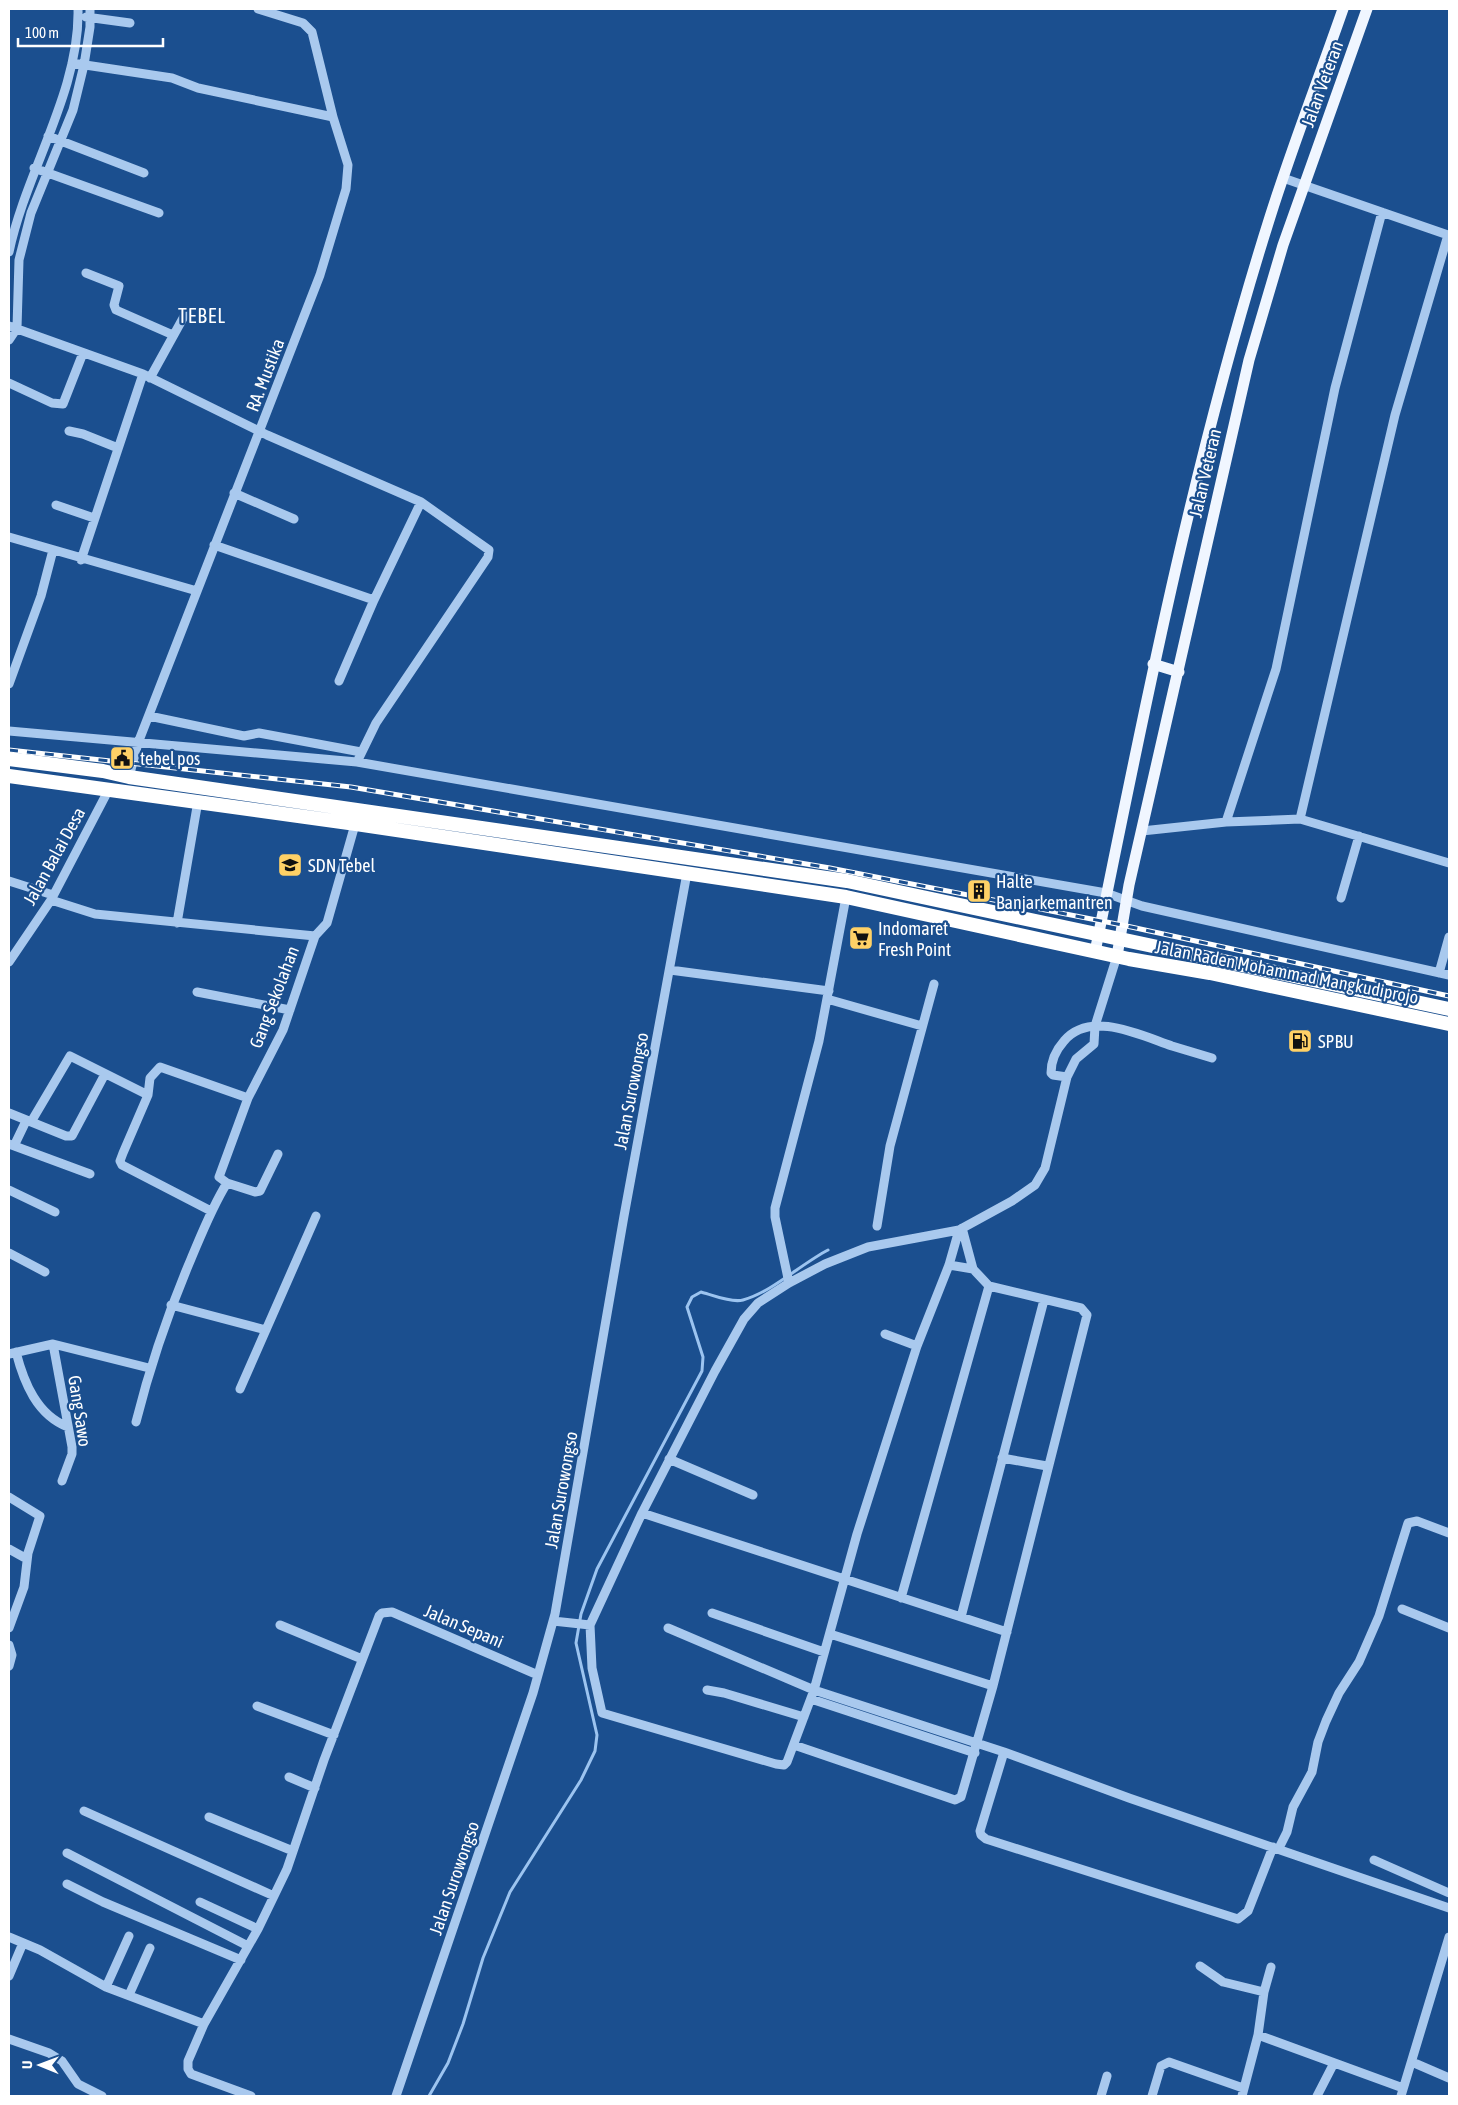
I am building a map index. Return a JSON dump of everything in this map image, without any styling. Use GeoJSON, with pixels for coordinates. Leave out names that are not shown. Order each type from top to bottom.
{"type":"FeatureCollection","features":[{"type":"Feature","properties":{"kind":"highway","name":"Jalan Raden Mohammad Mangkudiprojo"},"geometry":{"type":"LineString","coordinates":[[9,759],[359,808],[847,881],[1449,1009]]}},
{"type":"Feature","properties":{"kind":"highway","name":"Jalan Raden Mohammad Mangkudiprojo"},"geometry":{"type":"LineString","coordinates":[[9,776],[198,801],[846,897],[1095,952],[1210,973],[1449,1024]]}},
{"type":"Feature","properties":{"kind":"main road","name":"Jalan Veteran"},"geometry":{"type":"LineString","coordinates":[[1095,952],[1153,664],[1231,354],[1283,178],[1343,9]]}},
{"type":"Feature","properties":{"kind":"main road","name":"Jalan Veteran"},"geometry":{"type":"LineString","coordinates":[[1117,956],[1126,899],[1249,360],[1282,244],[1367,9]]}},
{"type":"Feature","properties":{"kind":"main road"},"geometry":{"type":"LineString","coordinates":[[1153,664],[1179,672]]}},
{"type":"Feature","properties":{"kind":"street","name":"RA. Mustika"},"geometry":{"type":"LineString","coordinates":[[129,777],[138,742],[320,276],[346,188],[348,165],[333,117],[312,32],[303,23],[258,9]]}},
{"type":"Feature","properties":{"kind":"street"},"geometry":{"type":"LineString","coordinates":[[84,14],[130,22]]}},
{"type":"Feature","properties":{"kind":"street"},"geometry":{"type":"LineString","coordinates":[[9,252],[14,230],[41,170],[55,139],[73,110],[84,14]]}},
{"type":"Feature","properties":{"kind":"street"},"geometry":{"type":"LineString","coordinates":[[9,340],[13,327],[19,260],[41,170],[55,139],[69,78],[78,64],[84,14]]}},
{"type":"Feature","properties":{"kind":"street"},"geometry":{"type":"LineString","coordinates":[[78,64],[172,78],[198,88],[333,117]]}},
{"type":"Feature","properties":{"kind":"street"},"geometry":{"type":"LineString","coordinates":[[55,139],[144,173]]}},
{"type":"Feature","properties":{"kind":"street"},"geometry":{"type":"LineString","coordinates":[[41,170],[159,213]]}},
{"type":"Feature","properties":{"kind":"street"},"geometry":{"type":"LineString","coordinates":[[1283,178],[1305,184],[1448,235],[1395,415],[1300,818]]}},
{"type":"Feature","properties":{"kind":"street"},"geometry":{"type":"LineString","coordinates":[[1226,822],[1276,669],[1335,388],[1382,212]]}},
{"type":"Feature","properties":{"kind":"street"},"geometry":{"type":"LineString","coordinates":[[86,272],[119,286],[114,309],[173,335]]}},
{"type":"Feature","properties":{"kind":"street"},"geometry":{"type":"LineString","coordinates":[[81,560],[118,448],[147,376],[187,310]]}},
{"type":"Feature","properties":{"kind":"street"},"geometry":{"type":"LineString","coordinates":[[13,327],[147,376],[260,432],[421,502],[489,550],[489,553],[376,722],[358,762]]}},
{"type":"Feature","properties":{"kind":"street"},"geometry":{"type":"LineString","coordinates":[[9,383],[52,403],[63,404],[83,353]]}},
{"type":"Feature","properties":{"kind":"street"},"geometry":{"type":"LineString","coordinates":[[69,431],[118,448]]}},
{"type":"Feature","properties":{"kind":"street"},"geometry":{"type":"LineString","coordinates":[[234,493],[294,519]]}},
{"type":"Feature","properties":{"kind":"street"},"geometry":{"type":"LineString","coordinates":[[339,681],[374,600],[421,502]]}},
{"type":"Feature","properties":{"kind":"street"},"geometry":{"type":"LineString","coordinates":[[56,505],[94,518]]}},
{"type":"Feature","properties":{"kind":"street"},"geometry":{"type":"LineString","coordinates":[[9,538],[81,560],[197,591]]}},
{"type":"Feature","properties":{"kind":"street"},"geometry":{"type":"LineString","coordinates":[[214,545],[374,600]]}},
{"type":"Feature","properties":{"kind":"street"},"geometry":{"type":"LineString","coordinates":[[9,684],[41,596],[53,550]]}},
{"type":"Feature","properties":{"kind":"street"},"geometry":{"type":"LineString","coordinates":[[149,716],[244,736],[259,733],[361,752]]}},
{"type":"Feature","properties":{"kind":"street"},"geometry":{"type":"LineString","coordinates":[[9,731],[358,762],[1106,893],[1142,906],[1449,975]]}},
{"type":"Feature","properties":{"kind":"street","name":"Jalan Balai Desa"},"geometry":{"type":"LineString","coordinates":[[9,962],[52,898],[109,789]]}},
{"type":"Feature","properties":{"kind":"street"},"geometry":{"type":"LineString","coordinates":[[177,923],[198,801]]}},
{"type":"Feature","properties":{"kind":"street","name":"Gang Sekolahan"},"geometry":{"type":"LineString","coordinates":[[227,1183],[219,1177],[248,1098],[290,1010],[315,936],[327,923],[359,808]]}},
{"type":"Feature","properties":{"kind":"street"},"geometry":{"type":"LineString","coordinates":[[1142,831],[1226,822],[1300,818],[1449,863]]}},
{"type":"Feature","properties":{"kind":"street"},"geometry":{"type":"LineString","coordinates":[[1341,898],[1359,836]]}},
{"type":"Feature","properties":{"kind":"street","name":"Jalan Surowongso"},"geometry":{"type":"LineString","coordinates":[[396,2096],[462,1907],[538,1674],[553,1620],[687,872]]}},
{"type":"Feature","properties":{"kind":"street"},"geometry":{"type":"LineString","coordinates":[[9,881],[95,914],[315,936]]}},
{"type":"Feature","properties":{"kind":"street"},"geometry":{"type":"LineString","coordinates":[[789,1282],[775,1217],[776,1208],[819,1041],[846,897]]}},
{"type":"Feature","properties":{"kind":"street"},"geometry":{"type":"LineString","coordinates":[[1439,973],[1449,937]]}},
{"type":"Feature","properties":{"kind":"street"},"geometry":{"type":"LineString","coordinates":[[961,1229],[917,1346],[845,1579],[812,1694],[787,1762],[781,1766],[602,1713],[592,1668],[586,1625],[642,1512],[744,1319],[758,1303],[789,1282],[825,1264],[868,1247],[961,1229],[1012,1201],[1035,1185],[1045,1168],[1065,1077],[1076,1060],[1094,1044],[1091,1030],[1117,956]]}},
{"type":"Feature","properties":{"kind":"street"},"geometry":{"type":"LineString","coordinates":[[670,970],[828,995],[922,1026]]}},
{"type":"Feature","properties":{"kind":"street"},"geometry":{"type":"LineString","coordinates":[[877,1226],[890,1146],[934,984]]}},
{"type":"Feature","properties":{"kind":"street"},"geometry":{"type":"LineString","coordinates":[[197,992],[290,1010]]}},
{"type":"Feature","properties":{"kind":"street"},"geometry":{"type":"LineString","coordinates":[[1065,1077],[1053,1075],[1051,1067],[1061,1045],[1070,1034],[1091,1030],[1135,1032],[1212,1058]]}},
{"type":"Feature","properties":{"kind":"street"},"geometry":{"type":"LineString","coordinates":[[90,1174],[12,1145],[29,1122],[70,1056],[148,1096]]}},
{"type":"Feature","properties":{"kind":"street"},"geometry":{"type":"LineString","coordinates":[[211,1211],[122,1166],[120,1161],[148,1096],[152,1075],[160,1067],[248,1098]]}},
{"type":"Feature","properties":{"kind":"street"},"geometry":{"type":"LineString","coordinates":[[9,1113],[66,1136],[74,1135],[105,1074]]}},
{"type":"Feature","properties":{"kind":"street"},"geometry":{"type":"LineString","coordinates":[[136,1422],[149,1368],[171,1305],[211,1211],[227,1183],[258,1192],[278,1154]]}},
{"type":"Feature","properties":{"kind":"street"},"geometry":{"type":"LineString","coordinates":[[9,1190],[55,1212]]}},
{"type":"Feature","properties":{"kind":"street"},"geometry":{"type":"LineString","coordinates":[[240,1389],[316,1216]]}},
{"type":"Feature","properties":{"kind":"street"},"geometry":{"type":"LineString","coordinates":[[794,1746],[955,1800],[961,1797],[993,1686],[1047,1466],[1087,1314],[1081,1308],[989,1286],[973,1270],[961,1229]]}},
{"type":"Feature","properties":{"kind":"street"},"geometry":{"type":"LineString","coordinates":[[9,1253],[45,1272]]}},
{"type":"Feature","properties":{"kind":"street"},"geometry":{"type":"LineString","coordinates":[[948,1265],[973,1270]]}},
{"type":"Feature","properties":{"kind":"street"},"geometry":{"type":"LineString","coordinates":[[901,1598],[989,1286]]}},
{"type":"Feature","properties":{"kind":"street"},"geometry":{"type":"LineString","coordinates":[[961,1617],[1044,1300]]}},
{"type":"Feature","properties":{"kind":"street"},"geometry":{"type":"LineString","coordinates":[[171,1305],[266,1330]]}},
{"type":"Feature","properties":{"kind":"street"},"geometry":{"type":"LineString","coordinates":[[885,1334],[917,1346]]}},
{"type":"Feature","properties":{"kind":"street"},"geometry":{"type":"LineString","coordinates":[[68,1427],[52,1419],[37,1402],[12,1353],[53,1344],[149,1368]]}},
{"type":"Feature","properties":{"kind":"street","name":"Gang Sawo"},"geometry":{"type":"LineString","coordinates":[[53,1344],[72,1454],[62,1481]]}},
{"type":"Feature","properties":{"kind":"street"},"geometry":{"type":"LineString","coordinates":[[1002,1458],[1047,1466]]}},
{"type":"Feature","properties":{"kind":"street"},"geometry":{"type":"LineString","coordinates":[[670,1459],[752,1495]]}},
{"type":"Feature","properties":{"kind":"street"},"geometry":{"type":"LineString","coordinates":[[9,1497],[38,1514],[40,1520],[27,1559],[24,1587],[9,1628]]}},
{"type":"Feature","properties":{"kind":"street"},"geometry":{"type":"LineString","coordinates":[[642,1512],[1007,1632]]}},
{"type":"Feature","properties":{"kind":"street"},"geometry":{"type":"LineString","coordinates":[[1004,1752],[980,1835],[986,1839],[1238,1918],[1244,1916],[1248,1911],[1276,1847],[1287,1832],[1293,1807],[1312,1772],[1318,1742],[1326,1721],[1339,1693],[1359,1662],[1379,1616],[1408,1523],[1417,1521],[1449,1533]]}},
{"type":"Feature","properties":{"kind":"street"},"geometry":{"type":"LineString","coordinates":[[9,1549],[27,1559]]}},
{"type":"Feature","properties":{"kind":"street"},"geometry":{"type":"LineString","coordinates":[[9,1598],[19,1601]]}},
{"type":"Feature","properties":{"kind":"street"},"geometry":{"type":"LineString","coordinates":[[1402,1609],[1449,1628]]}},
{"type":"Feature","properties":{"kind":"street","name":"Jalan Sepani"},"geometry":{"type":"LineString","coordinates":[[362,1659],[379,1616],[382,1613],[392,1612],[538,1674]]}},
{"type":"Feature","properties":{"kind":"street"},"geometry":{"type":"LineString","coordinates":[[712,1613],[824,1652]]}},
{"type":"Feature","properties":{"kind":"street"},"geometry":{"type":"LineString","coordinates":[[553,1620],[586,1625]]}},
{"type":"Feature","properties":{"kind":"street"},"geometry":{"type":"LineString","coordinates":[[251,2096],[191,2074],[188,2069],[188,2061],[204,2024],[258,1929],[274,1896],[293,1851],[362,1659],[280,1625]]}},
{"type":"Feature","properties":{"kind":"street"},"geometry":{"type":"LineString","coordinates":[[668,1628],[812,1694],[975,1753]]}},
{"type":"Feature","properties":{"kind":"street"},"geometry":{"type":"LineString","coordinates":[[830,1634],[993,1686]]}},
{"type":"Feature","properties":{"kind":"street"},"geometry":{"type":"LineString","coordinates":[[9,1645],[12,1655],[9,1666]]}},
{"type":"Feature","properties":{"kind":"street"},"geometry":{"type":"LineString","coordinates":[[707,1690],[724,1693],[804,1717]]}},
{"type":"Feature","properties":{"kind":"street"},"geometry":{"type":"LineString","coordinates":[[812,1694],[978,1743],[1129,1798],[1449,1908]]}},
{"type":"Feature","properties":{"kind":"street"},"geometry":{"type":"LineString","coordinates":[[256,1706],[334,1735]]}},
{"type":"Feature","properties":{"kind":"street"},"geometry":{"type":"LineString","coordinates":[[289,1777],[315,1788]]}},
{"type":"Feature","properties":{"kind":"street"},"geometry":{"type":"LineString","coordinates":[[84,1811],[274,1896]]}},
{"type":"Feature","properties":{"kind":"street"},"geometry":{"type":"LineString","coordinates":[[209,1817],[293,1851]]}},
{"type":"Feature","properties":{"kind":"street"},"geometry":{"type":"LineString","coordinates":[[67,1853],[248,1946]]}},
{"type":"Feature","properties":{"kind":"street"},"geometry":{"type":"LineString","coordinates":[[1374,1860],[1449,1893]]}},
{"type":"Feature","properties":{"kind":"street"},"geometry":{"type":"LineString","coordinates":[[67,1884],[104,1902],[241,1960]]}},
{"type":"Feature","properties":{"kind":"street"},"geometry":{"type":"LineString","coordinates":[[200,1902],[258,1929]]}},
{"type":"Feature","properties":{"kind":"street"},"geometry":{"type":"LineString","coordinates":[[106,1987],[129,1936]]}},
{"type":"Feature","properties":{"kind":"street"},"geometry":{"type":"LineString","coordinates":[[9,1937],[106,1987],[204,2024]]}},
{"type":"Feature","properties":{"kind":"street"},"geometry":{"type":"LineString","coordinates":[[1258,2034],[1402,2092],[1449,1937]]}},
{"type":"Feature","properties":{"kind":"street"},"geometry":{"type":"LineString","coordinates":[[9,1976],[23,1943]]}},
{"type":"Feature","properties":{"kind":"street"},"geometry":{"type":"LineString","coordinates":[[129,1996],[150,1948]]}},
{"type":"Feature","properties":{"kind":"street"},"geometry":{"type":"LineString","coordinates":[[1200,1966],[1223,1982],[1264,1992]]}},
{"type":"Feature","properties":{"kind":"street"},"geometry":{"type":"LineString","coordinates":[[1152,2096],[1161,2066],[1169,2062],[1242,2092],[1258,2034],[1264,1992],[1272,1967]]}},
{"type":"Feature","properties":{"kind":"street"},"geometry":{"type":"LineString","coordinates":[[9,2039],[62,2061],[78,2084],[102,2096]]}},
{"type":"Feature","properties":{"kind":"street"},"geometry":{"type":"LineString","coordinates":[[1412,2062],[1449,2078]]}},
{"type":"Feature","properties":{"kind":"street"},"geometry":{"type":"LineString","coordinates":[[1317,2096],[1334,2063]]}},
{"type":"Feature","properties":{"kind":"street"},"geometry":{"type":"LineString","coordinates":[[1101,2096],[1107,2076]]}},
{"type":"Feature","properties":{"kind":"waterway"},"geometry":{"type":"LineString","coordinates":[[429,2096],[448,2063],[463,2024],[483,1958],[510,1892],[581,1780],[595,1751],[597,1735],[576,1643],[581,1614],[597,1569],[702,1371],[703,1357],[687,1307],[692,1297],[701,1292],[738,1301],[754,1296],[765,1291],[828,1250]]}},
{"type":"Feature","properties":{"kind":"railway"},"geometry":{"type":"LineString","coordinates":[[9,750],[351,787],[830,868],[1122,925],[1449,996]]}},
{"type":"Feature","properties":{"kind":"place","name":"tebel pos"},"geometry":{"type":"Point","coordinates":[122,758]}},
{"type":"Feature","properties":{"kind":"place","name":"SDN Tebel"},"geometry":{"type":"Point","coordinates":[290,865]}},
{"type":"Feature","properties":{"kind":"place","name":"Halte Banjarkemantren"},"geometry":{"type":"Point","coordinates":[979,891]}},
{"type":"Feature","properties":{"kind":"place","name":"Indomaret Fresh Point"},"geometry":{"type":"Point","coordinates":[861,938]}},
{"type":"Feature","properties":{"kind":"place","name":"SPBU"},"geometry":{"type":"Point","coordinates":[1300,1041]}},
{"type":"Feature","properties":{"kind":"district","name":"TEBEL"},"geometry":{"type":"Point","coordinates":[202,315]}}]}
